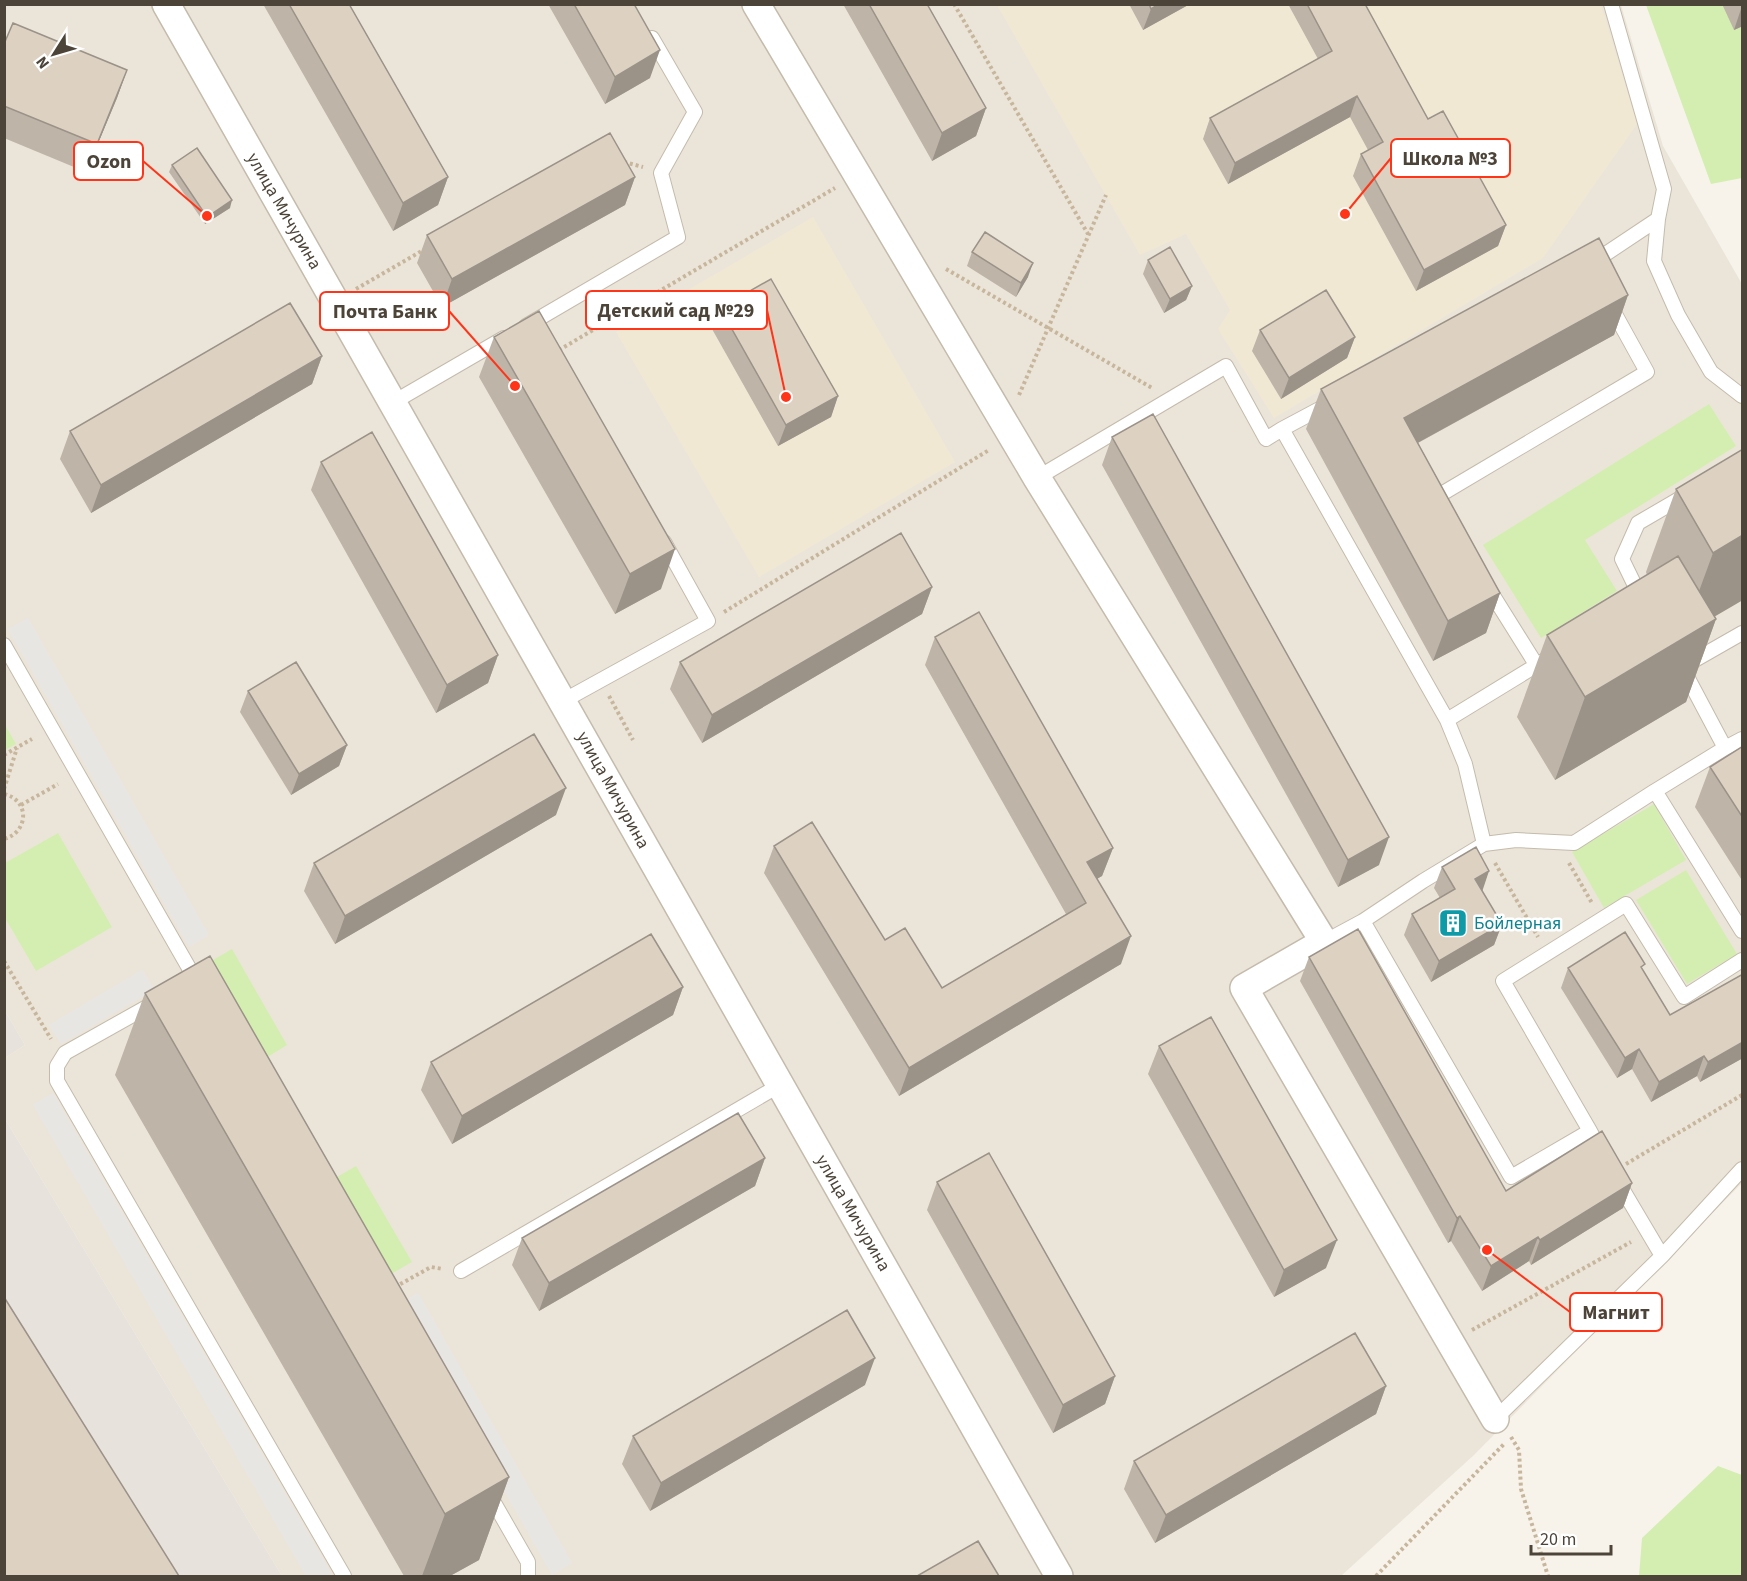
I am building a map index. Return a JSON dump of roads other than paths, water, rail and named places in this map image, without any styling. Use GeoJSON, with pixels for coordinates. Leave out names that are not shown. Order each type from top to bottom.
{"type":"FeatureCollection","features":[{"type":"Feature","properties":{"kind":"street"},"geometry":{"type":"LineString","coordinates":[[756,4],[1037,478],[1324,942],[1244,988],[1450,1342],[1503,1428]]}},
{"type":"Feature","properties":{"kind":"street","name":"улица Мичурина"},"geometry":{"type":"LineString","coordinates":[[172,7],[335,301],[1059,1576]]}},
{"type":"Feature","properties":{"kind":"lane"},"geometry":{"type":"LineString","coordinates":[[1611,4],[1665,189],[1658,219],[1654,261],[1678,315],[1711,372],[1743,396]]}},
{"type":"Feature","properties":{"kind":"lane"},"geometry":{"type":"LineString","coordinates":[[393,403],[678,237],[661,172],[695,111],[644,24]]}},
{"type":"Feature","properties":{"kind":"lane"},"geometry":{"type":"LineString","coordinates":[[1587,271],[1658,219]]}},
{"type":"Feature","properties":{"kind":"lane"},"geometry":{"type":"LineString","coordinates":[[1439,508],[1433,499],[1647,372],[1604,295]]}},
{"type":"Feature","properties":{"kind":"lane"},"geometry":{"type":"LineString","coordinates":[[540,317],[559,350]]}},
{"type":"Feature","properties":{"kind":"lane"},"geometry":{"type":"LineString","coordinates":[[1037,478],[1226,366],[1266,439],[1334,401]]}},
{"type":"Feature","properties":{"kind":"lane"},"geometry":{"type":"LineString","coordinates":[[1281,429],[1447,720],[1465,764],[1484,844]]}},
{"type":"Feature","properties":{"kind":"lane"},"geometry":{"type":"LineString","coordinates":[[1639,603],[1622,559],[1638,523],[1695,490]]}},
{"type":"Feature","properties":{"kind":"lane"},"geometry":{"type":"LineString","coordinates":[[563,701],[708,621],[656,527]]}},
{"type":"Feature","properties":{"kind":"lane"},"geometry":{"type":"LineString","coordinates":[[1482,578],[1537,666]]}},
{"type":"Feature","properties":{"kind":"lane"},"geometry":{"type":"LineString","coordinates":[[1725,748],[1679,662],[1743,633]]}},
{"type":"Feature","properties":{"kind":"lane"},"geometry":{"type":"LineString","coordinates":[[4,645],[194,985]]}},
{"type":"Feature","properties":{"kind":"lane"},"geometry":{"type":"LineString","coordinates":[[1447,720],[1565,647]]}},
{"type":"Feature","properties":{"kind":"lane"},"geometry":{"type":"LineString","coordinates":[[1324,942],[1363,921],[1484,844],[1516,840],[1574,843],[1655,791],[1743,739]]}},
{"type":"Feature","properties":{"kind":"lane"},"geometry":{"type":"LineString","coordinates":[[1655,791],[1743,931]]}},
{"type":"Feature","properties":{"kind":"lane"},"geometry":{"type":"LineString","coordinates":[[1662,1256],[1503,981],[1626,904],[1684,997],[1743,960]]}},
{"type":"Feature","properties":{"kind":"lane"},"geometry":{"type":"LineString","coordinates":[[1363,921],[1511,1176],[1590,1131]]}},
{"type":"Feature","properties":{"kind":"lane"},"geometry":{"type":"LineString","coordinates":[[168,995],[65,1053],[57,1066],[57,1081],[344,1576]]}},
{"type":"Feature","properties":{"kind":"lane"},"geometry":{"type":"LineString","coordinates":[[460,1271],[780,1085]]}},
{"type":"Feature","properties":{"kind":"lane"},"geometry":{"type":"LineString","coordinates":[[1503,1428],[1743,1169]]}},
{"type":"Feature","properties":{"kind":"lane"},"geometry":{"type":"LineString","coordinates":[[481,1481],[528,1562],[528,1576]]}},
{"type":"Feature","properties":{"kind":"place","name":"Школа №3"},"geometry":{"type":"Point","coordinates":[1345,214]}},
{"type":"Feature","properties":{"kind":"place","name":"Ozon"},"geometry":{"type":"Point","coordinates":[207,216]}},
{"type":"Feature","properties":{"kind":"place","name":"Почта Банк"},"geometry":{"type":"Point","coordinates":[515,386]}},
{"type":"Feature","properties":{"kind":"place","name":"Детский сад №29"},"geometry":{"type":"Point","coordinates":[786,397]}},
{"type":"Feature","properties":{"kind":"place","name":"Бойлерная"},"geometry":{"type":"Point","coordinates":[1453,923]}},
{"type":"Feature","properties":{"kind":"place","name":"Магнит"},"geometry":{"type":"Point","coordinates":[1487,1250]}}]}
